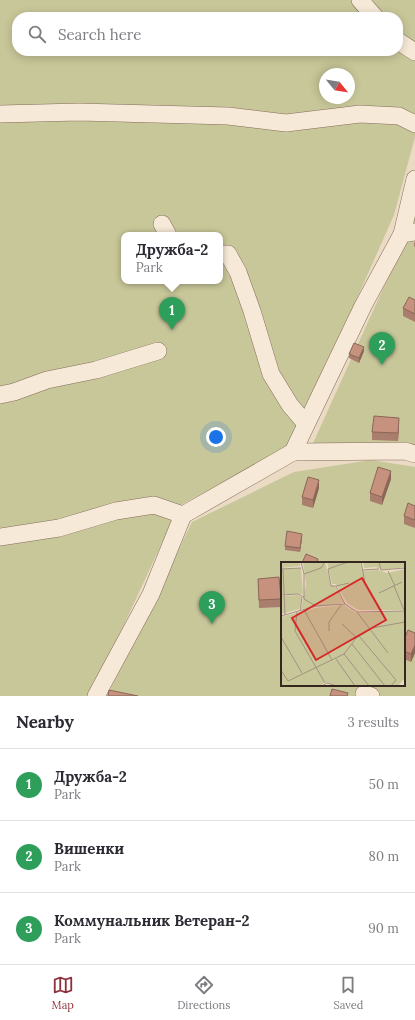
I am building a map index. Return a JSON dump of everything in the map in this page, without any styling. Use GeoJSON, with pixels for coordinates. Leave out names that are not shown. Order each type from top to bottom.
{"type":"FeatureCollection","features":[{"type":"Feature","properties":{"kind":"lane"},"geometry":{"type":"LineString","coordinates":[[360,0],[371,12]]}},
{"type":"Feature","properties":{"kind":"lane"},"geometry":{"type":"LineString","coordinates":[[403,44],[415,52]]}},
{"type":"Feature","properties":{"kind":"lane"},"geometry":{"type":"LineString","coordinates":[[0,114],[79,112],[228,116],[286,122],[360,114],[398,116],[415,124]]}},
{"type":"Feature","properties":{"kind":"lane"},"geometry":{"type":"LineString","coordinates":[[293,452],[364,306],[408,233],[415,179]]}},
{"type":"Feature","properties":{"kind":"lane"},"geometry":{"type":"LineString","coordinates":[[223,254],[228,254],[238,272],[252,311],[271,374],[290,405],[306,424]]}},
{"type":"Feature","properties":{"kind":"lane"},"geometry":{"type":"LineString","coordinates":[[0,395],[14,392],[46,380],[96,370],[158,351]]}},
{"type":"Feature","properties":{"kind":"lane"},"geometry":{"type":"LineString","coordinates":[[96,696],[151,594],[183,515],[293,452],[405,451],[415,454]]}},
{"type":"Feature","properties":{"kind":"lane"},"geometry":{"type":"LineString","coordinates":[[0,537],[59,528],[116,511],[154,505],[183,515]]}},
{"type":"Feature","properties":{"kind":"green space"},"geometry":{"type":"Polygon","coordinates":[[[0,0],[415,0],[415,137],[394,215],[292,445],[179,506],[91,696],[0,696],[0,0]]]}},
{"type":"Feature","properties":{"kind":"green space"},"geometry":{"type":"Polygon","coordinates":[[[415,193],[415,452],[309,452],[387,280],[415,193]]]}},
{"type":"Feature","properties":{"kind":"green space"},"geometry":{"type":"Polygon","coordinates":[[[371,460],[415,467],[415,696],[107,696],[192,522],[294,472],[371,460]]]}},
{"type":"Feature","properties":{"kind":"building"},"geometry":{"type":"Polygon","coordinates":[[[409,297],[415,300],[415,314],[403,308],[409,297]]]}},
{"type":"Feature","properties":{"kind":"building"},"geometry":{"type":"Polygon","coordinates":[[[354,343],[364,347],[359,358],[349,354],[354,343]]]}},
{"type":"Feature","properties":{"kind":"building"},"geometry":{"type":"Polygon","coordinates":[[[374,416],[399,418],[398,433],[372,432],[374,416]]]}},
{"type":"Feature","properties":{"kind":"building"},"geometry":{"type":"Polygon","coordinates":[[[378,467],[391,471],[382,497],[370,493],[378,467]]]}},
{"type":"Feature","properties":{"kind":"building"},"geometry":{"type":"Polygon","coordinates":[[[308,477],[319,480],[313,500],[302,497],[308,477]]]}},
{"type":"Feature","properties":{"kind":"building"},"geometry":{"type":"Polygon","coordinates":[[[408,503],[415,506],[415,520],[404,516],[408,503]]]}},
{"type":"Feature","properties":{"kind":"building"},"geometry":{"type":"Polygon","coordinates":[[[287,531],[302,534],[300,548],[285,546],[287,531]]]}},
{"type":"Feature","properties":{"kind":"building"},"geometry":{"type":"Polygon","coordinates":[[[306,554],[318,559],[317,562],[302,562],[306,554]]]}},
{"type":"Feature","properties":{"kind":"building"},"geometry":{"type":"Polygon","coordinates":[[[279,577],[281,599],[259,600],[258,579],[279,577]]]}},
{"type":"Feature","properties":{"kind":"building"},"geometry":{"type":"Polygon","coordinates":[[[408,630],[415,633],[415,645],[411,654],[405,651],[405,638],[408,630]]]}},
{"type":"Feature","properties":{"kind":"building"},"geometry":{"type":"Polygon","coordinates":[[[332,689],[348,693],[347,696],[330,696],[332,689]]]}},
{"type":"Feature","properties":{"kind":"building"},"geometry":{"type":"Polygon","coordinates":[[[109,690],[138,696],[108,696],[109,690]]]}},
{"type":"Feature","properties":{"kind":"place","name":"Дружба-2"},"geometry":{"type":"Point","coordinates":[172,330]}},
{"type":"Feature","properties":{"kind":"place","name":"Вишенки"},"geometry":{"type":"Point","coordinates":[382,365]}},
{"type":"Feature","properties":{"kind":"place","name":"Коммунальник Ветеран-2"},"geometry":{"type":"Point","coordinates":[212,624]}}]}
